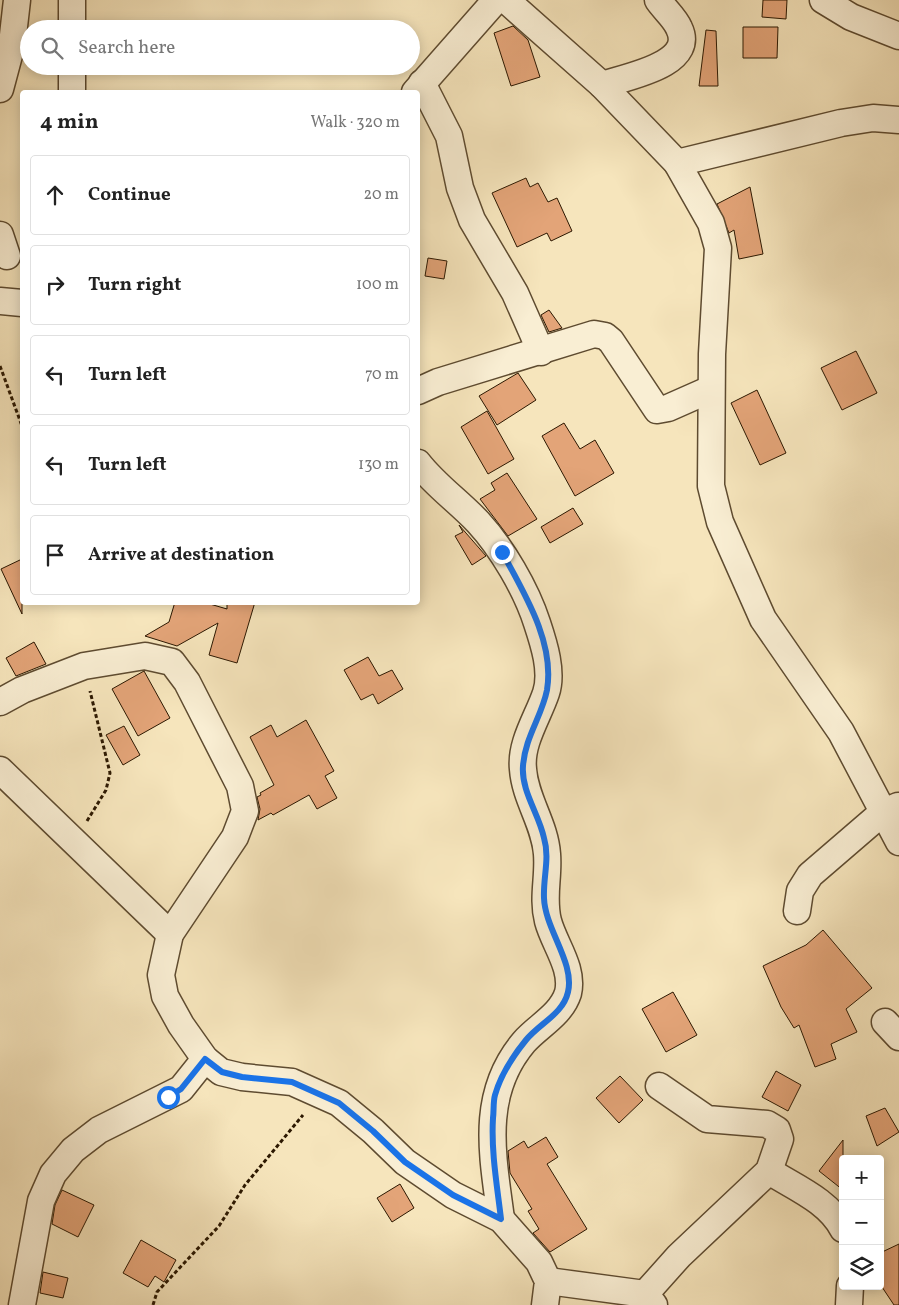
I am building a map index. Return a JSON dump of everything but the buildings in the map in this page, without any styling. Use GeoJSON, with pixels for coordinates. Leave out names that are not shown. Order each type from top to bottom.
{"type":"FeatureCollection","features":[{"type":"Feature","properties":{"kind":"street"},"geometry":{"type":"LineString","coordinates":[[0,89],[12,44],[17,0]]}},
{"type":"Feature","properties":{"kind":"street"},"geometry":{"type":"LineString","coordinates":[[72,0],[72,20]]}},
{"type":"Feature","properties":{"kind":"street"},"geometry":{"type":"LineString","coordinates":[[496,0],[419,88],[449,136],[460,188],[472,220],[515,293],[541,352]]}},
{"type":"Feature","properties":{"kind":"street"},"geometry":{"type":"LineString","coordinates":[[506,0],[602,85],[677,163],[711,224],[718,248],[712,389],[711,486],[720,522],[763,619],[841,732],[865,774],[891,810],[899,842]]}},
{"type":"Feature","properties":{"kind":"street"},"geometry":{"type":"LineString","coordinates":[[602,85],[666,64],[678,51],[681,41],[680,28],[658,0]]}},
{"type":"Feature","properties":{"kind":"street"},"geometry":{"type":"LineString","coordinates":[[823,0],[852,17],[899,36]]}},
{"type":"Feature","properties":{"kind":"street"},"geometry":{"type":"LineString","coordinates":[[72,75],[72,90]]}},
{"type":"Feature","properties":{"kind":"street"},"geometry":{"type":"LineString","coordinates":[[677,163],[841,124],[873,118],[899,120]]}},
{"type":"Feature","properties":{"kind":"street"},"geometry":{"type":"LineString","coordinates":[[0,301],[20,303]]}},
{"type":"Feature","properties":{"kind":"street"},"geometry":{"type":"LineString","coordinates":[[420,390],[438,382],[541,352],[594,334],[605,336],[611,341],[657,410],[668,408],[712,389]]}},
{"type":"Feature","properties":{"kind":"street"},"geometry":{"type":"LineString","coordinates":[[420,465],[478,522],[502,552],[537,622],[547,661],[547,691],[527,741],[522,767],[526,788],[544,837],[547,855],[544,898],[548,922],[568,974],[568,992],[561,1009],[532,1032],[511,1057],[495,1096],[492,1146],[501,1219]]}},
{"type":"Feature","properties":{"kind":"street"},"geometry":{"type":"LineString","coordinates":[[0,702],[22,690],[84,666],[145,656],[172,662],[187,682],[240,786],[245,811],[235,837],[170,934],[160,975],[165,996],[181,1025],[205,1059],[222,1072],[242,1077],[292,1082],[339,1103],[373,1131],[405,1162],[453,1195],[501,1219],[538,1262],[546,1293],[650,1299],[679,1256],[769,1171],[780,1139],[777,1130],[767,1124],[707,1119],[659,1086]]}},
{"type":"Feature","properties":{"kind":"street"},"geometry":{"type":"LineString","coordinates":[[0,770],[170,934]]}},
{"type":"Feature","properties":{"kind":"street"},"geometry":{"type":"LineString","coordinates":[[797,911],[800,891],[810,875],[891,810]]}},
{"type":"Feature","properties":{"kind":"street"},"geometry":{"type":"LineString","coordinates":[[22,1305],[42,1201],[53,1174],[73,1150],[99,1130],[181,1089],[205,1059]]}},
{"type":"Feature","properties":{"kind":"street"},"geometry":{"type":"LineString","coordinates":[[769,1171],[828,1208],[839,1221]]}},
{"type":"Feature","properties":{"kind":"street"},"geometry":{"type":"LineString","coordinates":[[849,1305],[850,1290]]}},
{"type":"Feature","properties":{"kind":"path"},"geometry":{"type":"LineString","coordinates":[[0,366],[20,421]]}},
{"type":"Feature","properties":{"kind":"path"},"geometry":{"type":"LineString","coordinates":[[72,840],[92,814],[106,790],[110,773],[84,666]]}},
{"type":"Feature","properties":{"kind":"path"},"geometry":{"type":"LineString","coordinates":[[153,1305],[157,1292],[219,1226],[245,1185],[320,1095]]}},
{"type":"Feature","properties":{"kind":"route"},"geometry":{"type":"LineString","coordinates":[[168,1097],[181,1089],[191,1079],[205,1059],[222,1072],[242,1077],[292,1082],[339,1103],[373,1131],[405,1162],[453,1195],[501,1219],[492,1146],[495,1096],[511,1057],[532,1032],[561,1009],[568,992],[568,974],[548,922],[544,898],[547,855],[544,837],[526,788],[522,767],[527,741],[547,691],[547,661],[537,622],[502,552]]}}]}
